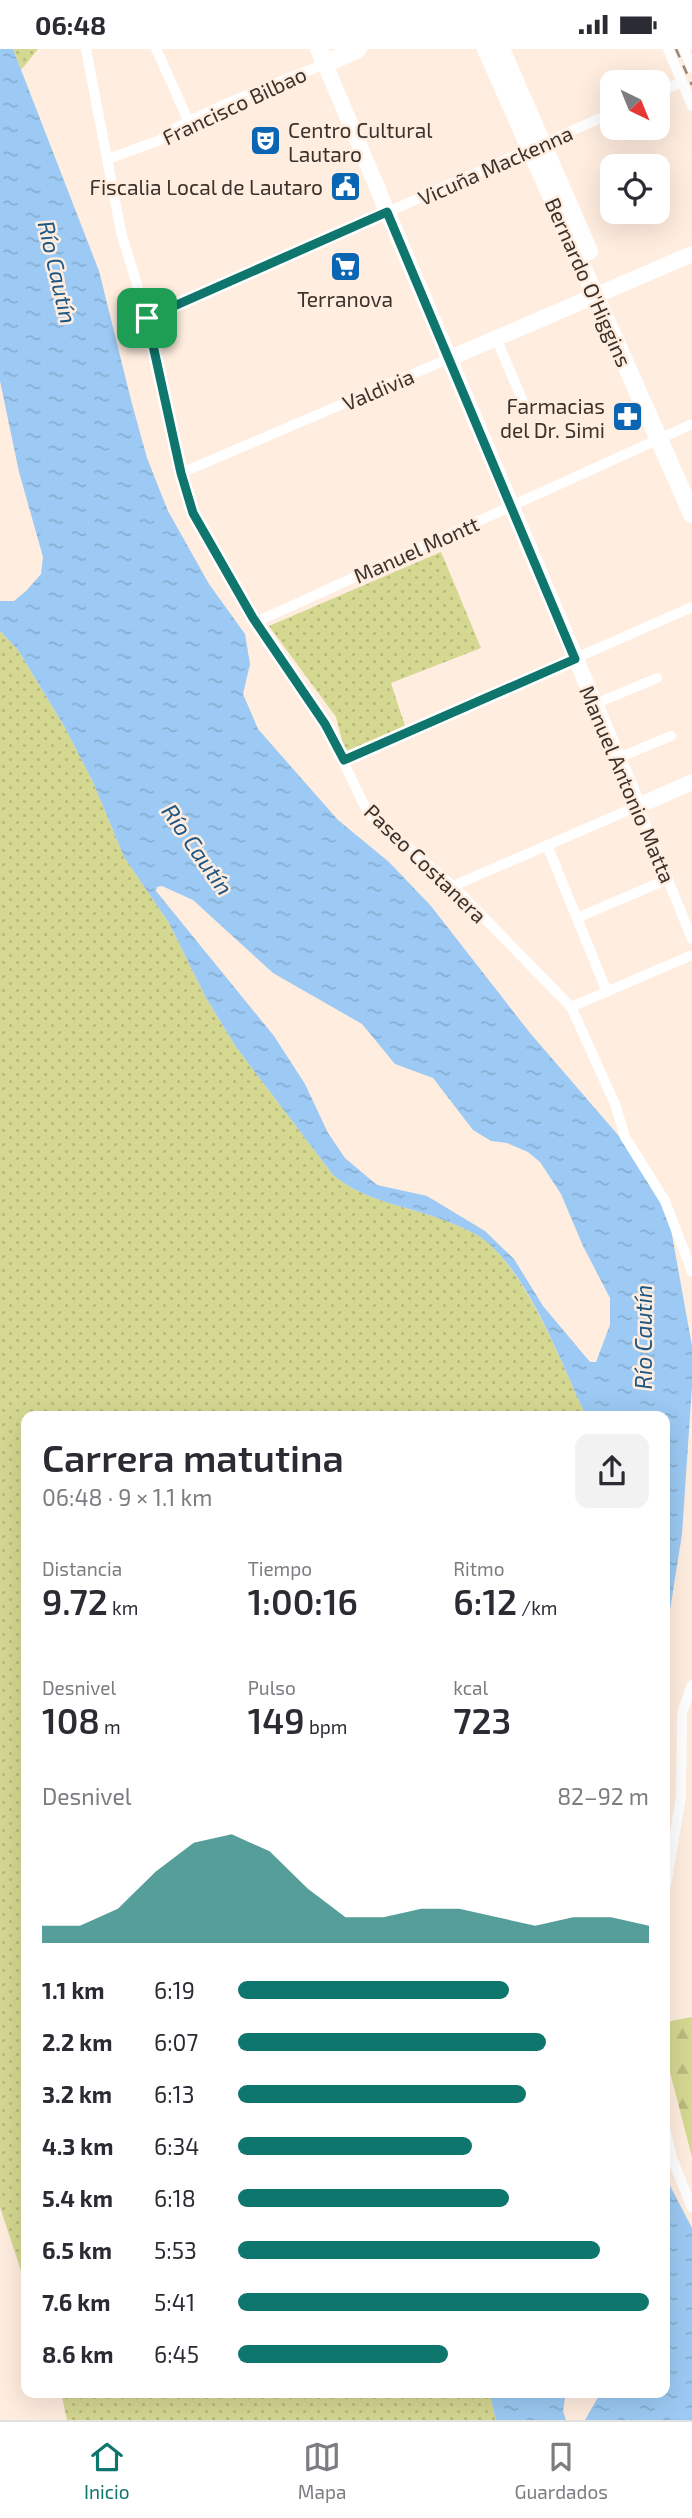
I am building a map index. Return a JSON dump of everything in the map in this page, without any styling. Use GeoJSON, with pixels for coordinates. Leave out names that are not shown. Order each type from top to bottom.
{"type":"FeatureCollection","features":[{"type":"Feature","properties":{"kind":"main road","name":"Francisco Bilbao"},"geometry":{"type":"LineString","coordinates":[[322,56],[358,49]]}},
{"type":"Feature","properties":{"kind":"main road","name":"Bernardo O'Higgins"},"geometry":{"type":"LineString","coordinates":[[486,49],[537,146]]}},
{"type":"Feature","properties":{"kind":"main road","name":"Bernardo O'Higgins"},"geometry":{"type":"LineString","coordinates":[[501,49],[537,146],[664,437],[692,515]]}},
{"type":"Feature","properties":{"kind":"main road","name":"Bernardo O'Higgins"},"geometry":{"type":"LineString","coordinates":[[664,437],[692,484]]}},
{"type":"Feature","properties":{"kind":"street","name":"Paseo Costanera"},"geometry":{"type":"LineString","coordinates":[[86,49],[121,232],[147,318],[181,473],[193,513],[256,622],[325,724],[368,813],[453,886],[571,1007],[615,1104],[625,1136],[665,1201],[692,1272]]}},
{"type":"Feature","properties":{"kind":"street"},"geometry":{"type":"LineString","coordinates":[[156,49],[190,122]]}},
{"type":"Feature","properties":{"kind":"street"},"geometry":{"type":"LineString","coordinates":[[668,49],[692,106]]}},
{"type":"Feature","properties":{"kind":"street"},"geometry":{"type":"LineString","coordinates":[[684,49],[692,68]]}},
{"type":"Feature","properties":{"kind":"street","name":"Francisco Bilbao"},"geometry":{"type":"LineString","coordinates":[[108,159],[160,139],[165,134],[322,56]]}},
{"type":"Feature","properties":{"kind":"street","name":"Manuel Antonio Matta"},"geometry":{"type":"LineString","coordinates":[[322,56],[692,939]]}},
{"type":"Feature","properties":{"kind":"street"},"geometry":{"type":"LineString","coordinates":[[670,88],[682,82]]}},
{"type":"Feature","properties":{"kind":"street","name":"Vicuña Mackenna"},"geometry":{"type":"LineString","coordinates":[[147,318],[600,118]]}},
{"type":"Feature","properties":{"kind":"street","name":"Valdivia"},"geometry":{"type":"LineString","coordinates":[[181,473],[692,254]]}},
{"type":"Feature","properties":{"kind":"street"},"geometry":{"type":"LineString","coordinates":[[496,338],[524,404]]}},
{"type":"Feature","properties":{"kind":"street","name":"Manuel Montt"},"geometry":{"type":"LineString","coordinates":[[256,622],[692,424]]}},
{"type":"Feature","properties":{"kind":"street"},"geometry":{"type":"LineString","coordinates":[[344,760],[692,607]]}},
{"type":"Feature","properties":{"kind":"street"},"geometry":{"type":"LineString","coordinates":[[595,704],[657,678]]}},
{"type":"Feature","properties":{"kind":"street"},"geometry":{"type":"LineString","coordinates":[[618,758],[671,736]]}},
{"type":"Feature","properties":{"kind":"street"},"geometry":{"type":"LineString","coordinates":[[453,886],[692,782]]}},
{"type":"Feature","properties":{"kind":"street"},"geometry":{"type":"LineString","coordinates":[[547,845],[607,992]]}},
{"type":"Feature","properties":{"kind":"street"},"geometry":{"type":"LineString","coordinates":[[577,918],[668,879]]}},
{"type":"Feature","properties":{"kind":"street"},"geometry":{"type":"LineString","coordinates":[[571,1007],[692,955]]}},
{"type":"Feature","properties":{"kind":"street"},"geometry":{"type":"LineString","coordinates":[[670,1862],[681,1797],[682,1713],[692,1685]]}},
{"type":"Feature","properties":{"kind":"street"},"geometry":{"type":"LineString","coordinates":[[670,2150],[692,2208]]}},
{"type":"Feature","properties":{"kind":"green space"},"geometry":{"type":"Polygon","coordinates":[[[13,49],[38,49],[21,70],[13,49]]]}},
{"type":"Feature","properties":{"kind":"green space"},"geometry":{"type":"Polygon","coordinates":[[[441,552],[481,648],[391,683],[405,726],[346,755],[336,717],[269,626],[441,552]]]}},
{"type":"Feature","properties":{"kind":"green space"},"geometry":{"type":"Polygon","coordinates":[[[0,631],[18,650],[64,726],[93,782],[124,857],[169,923],[206,998],[236,1047],[333,1175],[345,1184],[373,1197],[469,1231],[489,1244],[504,1259],[544,1324],[584,1411],[21,1411],[21,2271],[0,2207],[0,631]]]}},
{"type":"Feature","properties":{"kind":"green space"},"geometry":{"type":"Polygon","coordinates":[[[692,2017],[692,2157],[670,2072],[670,2021],[692,2017]]]}},
{"type":"Feature","properties":{"kind":"green space"},"geometry":{"type":"Polygon","coordinates":[[[62,2398],[490,2398],[496,2420],[67,2420],[62,2398]]]}},
{"type":"Feature","properties":{"kind":"water","name":"Río Cautín"},"geometry":{"type":"Polygon","coordinates":[[[0,49],[13,49],[99,271],[147,458],[168,511],[209,584],[245,634],[250,664],[243,694],[258,729],[338,820],[389,862],[431,906],[530,1033],[618,1135],[654,1189],[670,1224],[692,1346],[692,1386],[682,1534],[670,1610],[670,1411],[584,1411],[532,1301],[519,1279],[489,1244],[474,1233],[452,1223],[387,1203],[345,1184],[333,1175],[236,1047],[206,998],[169,923],[124,857],[93,782],[64,726],[18,650],[0,631],[0,601],[14,601],[41,574],[43,557],[19,472],[0,381],[0,49]],[[162,886],[157,887],[156,891],[274,1036],[305,1084],[328,1133],[345,1158],[377,1185],[427,1196],[485,1231],[514,1259],[543,1306],[590,1362],[596,1362],[610,1325],[610,1298],[583,1246],[561,1194],[540,1162],[528,1152],[507,1143],[491,1141],[473,1130],[433,1078],[395,1064],[362,1024],[273,973],[193,900],[162,886]]]}},
{"type":"Feature","properties":{"kind":"water"},"geometry":{"type":"Polygon","coordinates":[[[670,2186],[692,2228],[692,2420],[585,2420],[598,2398],[670,2398],[670,2186]]]}},
{"type":"Feature","properties":{"kind":"water"},"geometry":{"type":"Polygon","coordinates":[[[490,2398],[565,2398],[563,2411],[566,2420],[496,2420],[490,2398]]]}},
{"type":"Feature","properties":{"kind":"railway"},"geometry":{"type":"LineString","coordinates":[[676,49],[692,85]]}},
{"type":"Feature","properties":{"kind":"place","name":"Centro Cultural Lautaro"},"geometry":{"type":"Point","coordinates":[265,141]}},
{"type":"Feature","properties":{"kind":"place","name":"Fiscalia Local de Lautaro"},"geometry":{"type":"Point","coordinates":[346,186]}},
{"type":"Feature","properties":{"kind":"place","name":"Terranova"},"geometry":{"type":"Point","coordinates":[345,266]}},
{"type":"Feature","properties":{"kind":"place","name":"Farmacias del Dr. Simi"},"geometry":{"type":"Point","coordinates":[628,417]}},
{"type":"Feature","properties":{"kind":"route"},"geometry":{"type":"LineString","coordinates":[[387,212],[575,659],[344,760],[325,724],[253,618],[193,513],[181,473],[147,318],[387,212]]}}]}
